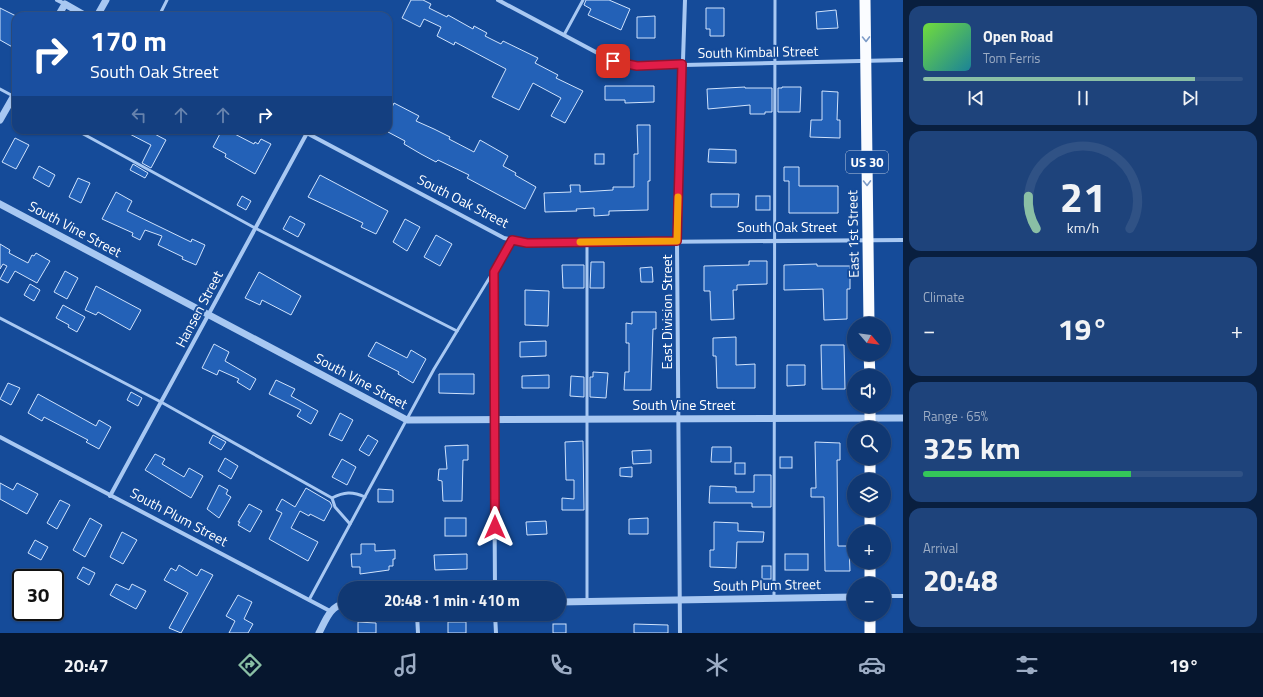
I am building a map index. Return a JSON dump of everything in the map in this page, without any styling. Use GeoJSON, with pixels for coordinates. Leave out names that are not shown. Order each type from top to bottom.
{"type":"FeatureCollection","features":[{"type":"Feature","properties":{"kind":"highway","name":"East 1st Street"},"geometry":{"type":"LineString","coordinates":[[865,0],[869,317]]}},
{"type":"Feature","properties":{"kind":"highway"},"geometry":{"type":"LineString","coordinates":[[870,621],[870,633]]}},
{"type":"Feature","properties":{"kind":"street"},"geometry":{"type":"LineString","coordinates":[[57,0],[79,12]]}},
{"type":"Feature","properties":{"kind":"street"},"geometry":{"type":"LineString","coordinates":[[99,12],[106,0]]}},
{"type":"Feature","properties":{"kind":"street","name":"South Kimball Street"},"geometry":{"type":"LineString","coordinates":[[498,0],[621,64],[637,66],[903,60]]}},
{"type":"Feature","properties":{"kind":"street","name":"East Division Street"},"geometry":{"type":"LineString","coordinates":[[680,599],[677,241],[684,0]]}},
{"type":"Feature","properties":{"kind":"street"},"geometry":{"type":"LineString","coordinates":[[60,12],[64,4]]}},
{"type":"Feature","properties":{"kind":"street"},"geometry":{"type":"LineString","coordinates":[[0,120],[12,100]]}},
{"type":"Feature","properties":{"kind":"street","name":"Hansen Street"},"geometry":{"type":"LineString","coordinates":[[110,496],[306,134]]}},
{"type":"Feature","properties":{"kind":"street","name":"South Oak Street"},"geometry":{"type":"LineString","coordinates":[[309,134],[504,238],[527,243],[903,240]]}},
{"type":"Feature","properties":{"kind":"street","name":"South Vine Street"},"geometry":{"type":"LineString","coordinates":[[0,204],[407,420],[774,418],[847,422]]}},
{"type":"Feature","properties":{"kind":"street"},"geometry":{"type":"LineString","coordinates":[[495,581],[494,272],[512,240]]}},
{"type":"Feature","properties":{"kind":"street","name":"South Vine Street"},"geometry":{"type":"LineString","coordinates":[[883,421],[903,418]]}},
{"type":"Feature","properties":{"kind":"street","name":"South Plum Street"},"geometry":{"type":"LineString","coordinates":[[0,437],[330,611]]}},
{"type":"Feature","properties":{"kind":"street"},"geometry":{"type":"LineString","coordinates":[[891,596],[903,596]]}},
{"type":"Feature","properties":{"kind":"street","name":"South Plum Street"},"geometry":{"type":"LineString","coordinates":[[566,602],[774,597],[847,597]]}},
{"type":"Feature","properties":{"kind":"street"},"geometry":{"type":"LineString","coordinates":[[680,599],[680,633]]}},
{"type":"Feature","properties":{"kind":"street"},"geometry":{"type":"LineString","coordinates":[[319,633],[330,611],[338,606]]}},
{"type":"Feature","properties":{"kind":"street"},"geometry":{"type":"LineString","coordinates":[[417,621],[418,633]]}},
{"type":"Feature","properties":{"kind":"street"},"geometry":{"type":"LineString","coordinates":[[496,621],[496,633]]}},
{"type":"Feature","properties":{"kind":"lane"},"geometry":{"type":"LineString","coordinates":[[161,12],[167,0]]}},
{"type":"Feature","properties":{"kind":"lane"},"geometry":{"type":"LineString","coordinates":[[564,35],[583,0]]}},
{"type":"Feature","properties":{"kind":"lane"},"geometry":{"type":"LineString","coordinates":[[774,597],[776,240],[775,0]]}},
{"type":"Feature","properties":{"kind":"lane"},"geometry":{"type":"LineString","coordinates":[[0,89],[12,94]]}},
{"type":"Feature","properties":{"kind":"lane"},"geometry":{"type":"LineString","coordinates":[[83,134],[255,228],[457,332]]}},
{"type":"Feature","properties":{"kind":"lane"},"geometry":{"type":"LineString","coordinates":[[587,242],[587,601]]}},
{"type":"Feature","properties":{"kind":"lane"},"geometry":{"type":"LineString","coordinates":[[309,600],[407,420],[457,332],[494,272]]}},
{"type":"Feature","properties":{"kind":"lane"},"geometry":{"type":"LineString","coordinates":[[0,318],[161,402],[332,498],[335,506],[350,524]]}},
{"type":"Feature","properties":{"kind":"lane"},"geometry":{"type":"LineString","coordinates":[[332,498],[343,492],[356,493],[365,497]]}},
{"type":"Feature","properties":{"kind":"building"},"geometry":{"type":"Polygon","coordinates":[[[411,0],[423,0],[431,4],[429,8],[447,17],[448,15],[473,29],[474,26],[487,33],[485,36],[501,44],[503,41],[538,58],[535,63],[558,75],[556,78],[583,91],[565,123],[551,116],[561,98],[533,83],[519,110],[492,97],[506,69],[455,42],[454,45],[437,36],[441,27],[424,19],[420,27],[402,18],[411,0]]]}},
{"type":"Feature","properties":{"kind":"building"},"geometry":{"type":"Polygon","coordinates":[[[586,0],[609,0],[630,9],[621,30],[588,15],[591,9],[584,5],[586,0]]]}},
{"type":"Feature","properties":{"kind":"building"},"geometry":{"type":"Polygon","coordinates":[[[0,8],[12,14],[12,47],[0,40],[0,8]]]}},
{"type":"Feature","properties":{"kind":"building"},"geometry":{"type":"Polygon","coordinates":[[[706,8],[724,8],[724,36],[710,36],[710,29],[706,29],[706,8]]]}},
{"type":"Feature","properties":{"kind":"building"},"geometry":{"type":"Polygon","coordinates":[[[836,10],[838,28],[817,29],[816,12],[836,10]]]}},
{"type":"Feature","properties":{"kind":"building"},"geometry":{"type":"Polygon","coordinates":[[[655,16],[655,38],[637,38],[637,17],[655,16]]]}},
{"type":"Feature","properties":{"kind":"building"},"geometry":{"type":"Polygon","coordinates":[[[605,86],[654,86],[654,102],[625,103],[625,100],[605,100],[605,86]]]}},
{"type":"Feature","properties":{"kind":"building"},"geometry":{"type":"Polygon","coordinates":[[[745,87],[772,88],[772,112],[765,112],[765,114],[750,114],[750,105],[708,109],[707,89],[745,87]]]}},
{"type":"Feature","properties":{"kind":"building"},"geometry":{"type":"Polygon","coordinates":[[[801,87],[800,112],[778,112],[778,88],[801,87]]]}},
{"type":"Feature","properties":{"kind":"building"},"geometry":{"type":"Polygon","coordinates":[[[822,91],[838,92],[837,120],[840,120],[840,138],[810,137],[811,120],[822,120],[822,91]]]}},
{"type":"Feature","properties":{"kind":"building"},"geometry":{"type":"Polygon","coordinates":[[[394,103],[419,116],[416,121],[450,137],[449,139],[474,152],[480,140],[508,156],[503,166],[536,187],[525,209],[467,178],[469,175],[438,160],[436,162],[404,144],[405,141],[392,134],[392,107],[394,103]]]}},
{"type":"Feature","properties":{"kind":"building"},"geometry":{"type":"Polygon","coordinates":[[[637,125],[650,125],[650,181],[648,181],[648,210],[609,211],[609,215],[594,216],[594,208],[576,209],[577,211],[545,212],[544,193],[571,192],[570,185],[580,185],[580,192],[613,190],[613,187],[634,187],[634,154],[638,154],[637,125]]]}},
{"type":"Feature","properties":{"kind":"building"},"geometry":{"type":"Polygon","coordinates":[[[130,134],[155,134],[166,140],[151,168],[142,163],[151,145],[130,134]]]}},
{"type":"Feature","properties":{"kind":"building"},"geometry":{"type":"Polygon","coordinates":[[[220,134],[235,134],[254,144],[255,142],[258,144],[261,139],[271,144],[255,174],[225,157],[226,154],[213,147],[220,134]]]}},
{"type":"Feature","properties":{"kind":"building"},"geometry":{"type":"Polygon","coordinates":[[[15,138],[29,145],[16,169],[2,162],[15,138]]]}},
{"type":"Feature","properties":{"kind":"building"},"geometry":{"type":"Polygon","coordinates":[[[709,149],[736,150],[736,163],[708,162],[709,149]]]}},
{"type":"Feature","properties":{"kind":"building"},"geometry":{"type":"Polygon","coordinates":[[[595,154],[604,154],[604,164],[595,164],[595,154]]]}},
{"type":"Feature","properties":{"kind":"building"},"geometry":{"type":"Polygon","coordinates":[[[133,164],[148,173],[145,178],[130,170],[133,164]]]}},
{"type":"Feature","properties":{"kind":"building"},"geometry":{"type":"Polygon","coordinates":[[[39,166],[55,175],[49,187],[33,178],[39,166]]]}},
{"type":"Feature","properties":{"kind":"building"},"geometry":{"type":"Polygon","coordinates":[[[784,167],[799,167],[799,186],[838,186],[838,213],[789,213],[789,181],[784,181],[784,167]]]}},
{"type":"Feature","properties":{"kind":"building"},"geometry":{"type":"Polygon","coordinates":[[[320,175],[388,211],[376,234],[361,227],[363,223],[308,197],[320,175]]]}},
{"type":"Feature","properties":{"kind":"building"},"geometry":{"type":"Polygon","coordinates":[[[78,178],[90,183],[81,203],[69,197],[78,178]]]}},
{"type":"Feature","properties":{"kind":"building"},"geometry":{"type":"Polygon","coordinates":[[[116,192],[132,201],[127,211],[191,242],[192,239],[205,245],[196,265],[182,259],[183,257],[158,245],[162,236],[145,230],[140,240],[132,236],[133,233],[102,219],[116,192]]]}},
{"type":"Feature","properties":{"kind":"building"},"geometry":{"type":"Polygon","coordinates":[[[711,194],[739,194],[738,207],[711,207],[711,194]]]}},
{"type":"Feature","properties":{"kind":"building"},"geometry":{"type":"Polygon","coordinates":[[[242,196],[251,201],[246,210],[237,205],[242,196]]]}},
{"type":"Feature","properties":{"kind":"building"},"geometry":{"type":"Polygon","coordinates":[[[756,196],[770,196],[770,210],[756,210],[756,196]]]}},
{"type":"Feature","properties":{"kind":"building"},"geometry":{"type":"Polygon","coordinates":[[[290,216],[305,224],[298,237],[283,229],[290,216]]]}},
{"type":"Feature","properties":{"kind":"building"},"geometry":{"type":"Polygon","coordinates":[[[405,219],[420,227],[407,251],[393,242],[405,219]]]}},
{"type":"Feature","properties":{"kind":"building"},"geometry":{"type":"Polygon","coordinates":[[[436,235],[452,244],[440,266],[424,257],[436,235]]]}},
{"type":"Feature","properties":{"kind":"building"},"geometry":{"type":"Polygon","coordinates":[[[0,244],[10,250],[9,253],[28,263],[32,255],[34,256],[36,253],[50,261],[37,283],[15,271],[8,283],[0,279],[7,266],[3,264],[0,269],[0,244]]]}},
{"type":"Feature","properties":{"kind":"building"},"geometry":{"type":"Polygon","coordinates":[[[749,261],[767,261],[767,284],[737,285],[737,290],[733,290],[734,319],[711,320],[710,291],[704,291],[704,266],[749,265],[749,261]]]}},
{"type":"Feature","properties":{"kind":"building"},"geometry":{"type":"Polygon","coordinates":[[[591,262],[604,262],[604,288],[590,288],[591,262]]]}},
{"type":"Feature","properties":{"kind":"building"},"geometry":{"type":"Polygon","coordinates":[[[817,264],[817,266],[850,266],[850,289],[847,289],[847,319],[824,320],[823,289],[784,290],[784,265],[817,264]]]}},
{"type":"Feature","properties":{"kind":"building"},"geometry":{"type":"Polygon","coordinates":[[[562,265],[584,265],[584,288],[563,288],[562,265]]]}},
{"type":"Feature","properties":{"kind":"building"},"geometry":{"type":"Polygon","coordinates":[[[652,267],[653,282],[641,282],[640,268],[652,267]]]}},
{"type":"Feature","properties":{"kind":"building"},"geometry":{"type":"Polygon","coordinates":[[[65,271],[78,278],[67,299],[54,292],[65,271]]]}},
{"type":"Feature","properties":{"kind":"building"},"geometry":{"type":"Polygon","coordinates":[[[259,272],[301,296],[291,315],[262,300],[260,305],[245,298],[259,272]]]}},
{"type":"Feature","properties":{"kind":"building"},"geometry":{"type":"Polygon","coordinates":[[[30,284],[40,290],[34,301],[24,295],[30,284]]]}},
{"type":"Feature","properties":{"kind":"building"},"geometry":{"type":"Polygon","coordinates":[[[96,286],[141,310],[130,330],[98,312],[96,315],[85,310],[96,286]]]}},
{"type":"Feature","properties":{"kind":"building"},"geometry":{"type":"Polygon","coordinates":[[[525,290],[549,291],[548,326],[525,325],[525,290]]]}},
{"type":"Feature","properties":{"kind":"building"},"geometry":{"type":"Polygon","coordinates":[[[63,305],[85,317],[77,332],[68,327],[69,325],[56,318],[63,305]]]}},
{"type":"Feature","properties":{"kind":"building"},"geometry":{"type":"Polygon","coordinates":[[[632,312],[656,312],[656,329],[653,329],[651,390],[624,390],[625,372],[629,372],[629,343],[626,343],[626,323],[632,324],[632,312]]]}},
{"type":"Feature","properties":{"kind":"building"},"geometry":{"type":"Polygon","coordinates":[[[736,337],[736,365],[755,364],[755,388],[717,388],[716,356],[713,356],[713,338],[736,337]]]}},
{"type":"Feature","properties":{"kind":"building"},"geometry":{"type":"Polygon","coordinates":[[[546,341],[546,356],[520,357],[520,342],[546,341]]]}},
{"type":"Feature","properties":{"kind":"building"},"geometry":{"type":"Polygon","coordinates":[[[376,342],[407,358],[411,350],[426,359],[413,383],[398,374],[399,372],[368,356],[376,342]]]}},
{"type":"Feature","properties":{"kind":"building"},"geometry":{"type":"Polygon","coordinates":[[[214,344],[229,352],[225,361],[256,379],[250,390],[237,382],[239,379],[219,370],[217,375],[202,368],[214,344]]]}},
{"type":"Feature","properties":{"kind":"building"},"geometry":{"type":"Polygon","coordinates":[[[821,345],[844,345],[845,389],[822,389],[821,345]]]}},
{"type":"Feature","properties":{"kind":"building"},"geometry":{"type":"Polygon","coordinates":[[[787,365],[805,365],[805,385],[787,386],[787,365]]]}},
{"type":"Feature","properties":{"kind":"building"},"geometry":{"type":"Polygon","coordinates":[[[593,372],[608,373],[606,398],[590,397],[590,377],[593,377],[593,372]]]}},
{"type":"Feature","properties":{"kind":"building"},"geometry":{"type":"Polygon","coordinates":[[[439,374],[474,374],[474,394],[439,393],[439,374]]]}},
{"type":"Feature","properties":{"kind":"building"},"geometry":{"type":"Polygon","coordinates":[[[549,375],[549,388],[522,388],[522,376],[549,375]]]}},
{"type":"Feature","properties":{"kind":"building"},"geometry":{"type":"Polygon","coordinates":[[[571,376],[584,377],[584,397],[570,396],[571,376]]]}},
{"type":"Feature","properties":{"kind":"building"},"geometry":{"type":"Polygon","coordinates":[[[276,380],[295,389],[291,396],[318,411],[311,424],[297,416],[301,410],[269,394],[276,380]]]}},
{"type":"Feature","properties":{"kind":"building"},"geometry":{"type":"Polygon","coordinates":[[[8,383],[20,388],[11,405],[0,399],[8,383]]]}},
{"type":"Feature","properties":{"kind":"building"},"geometry":{"type":"Polygon","coordinates":[[[131,392],[142,398],[138,406],[127,400],[131,392]]]}},
{"type":"Feature","properties":{"kind":"building"},"geometry":{"type":"Polygon","coordinates":[[[38,394],[96,426],[99,420],[111,427],[99,449],[86,442],[88,440],[44,417],[42,421],[28,413],[38,394]]]}},
{"type":"Feature","properties":{"kind":"building"},"geometry":{"type":"Polygon","coordinates":[[[340,413],[353,420],[342,441],[329,435],[340,413]]]}},
{"type":"Feature","properties":{"kind":"building"},"geometry":{"type":"Polygon","coordinates":[[[213,435],[226,442],[221,450],[209,443],[213,435]]]}},
{"type":"Feature","properties":{"kind":"building"},"geometry":{"type":"Polygon","coordinates":[[[368,435],[378,441],[369,456],[359,450],[368,435]]]}},
{"type":"Feature","properties":{"kind":"building"},"geometry":{"type":"Polygon","coordinates":[[[583,441],[584,510],[562,510],[562,498],[574,499],[574,480],[566,480],[565,442],[583,441]]]}},
{"type":"Feature","properties":{"kind":"building"},"geometry":{"type":"Polygon","coordinates":[[[815,442],[840,443],[840,460],[837,460],[838,546],[847,546],[847,569],[850,569],[850,571],[825,571],[824,497],[811,497],[811,488],[816,488],[815,442]]]}},
{"type":"Feature","properties":{"kind":"building"},"geometry":{"type":"Polygon","coordinates":[[[468,445],[468,460],[463,460],[462,501],[443,501],[442,481],[438,480],[439,469],[447,469],[445,446],[468,445]]]}},
{"type":"Feature","properties":{"kind":"building"},"geometry":{"type":"Polygon","coordinates":[[[712,447],[731,447],[731,462],[711,462],[712,447]]]}},
{"type":"Feature","properties":{"kind":"building"},"geometry":{"type":"Polygon","coordinates":[[[651,450],[651,463],[633,464],[632,451],[651,450]]]}},
{"type":"Feature","properties":{"kind":"building"},"geometry":{"type":"Polygon","coordinates":[[[155,454],[165,459],[162,464],[184,477],[189,468],[203,476],[191,498],[145,470],[155,454]]]}},
{"type":"Feature","properties":{"kind":"building"},"geometry":{"type":"Polygon","coordinates":[[[780,457],[792,457],[792,468],[780,468],[780,457]]]}},
{"type":"Feature","properties":{"kind":"building"},"geometry":{"type":"Polygon","coordinates":[[[225,458],[238,466],[231,479],[218,471],[225,458]]]}},
{"type":"Feature","properties":{"kind":"building"},"geometry":{"type":"Polygon","coordinates":[[[342,459],[356,467],[347,485],[332,477],[342,459]]]}},
{"type":"Feature","properties":{"kind":"building"},"geometry":{"type":"Polygon","coordinates":[[[735,463],[745,463],[745,474],[735,474],[735,463]]]}},
{"type":"Feature","properties":{"kind":"building"},"geometry":{"type":"Polygon","coordinates":[[[632,467],[632,477],[620,476],[620,468],[632,467]]]}},
{"type":"Feature","properties":{"kind":"building"},"geometry":{"type":"Polygon","coordinates":[[[754,475],[771,475],[771,507],[752,507],[752,503],[709,503],[710,486],[736,487],[736,492],[754,492],[754,475]]]}},
{"type":"Feature","properties":{"kind":"building"},"geometry":{"type":"Polygon","coordinates":[[[0,483],[13,490],[17,483],[38,494],[27,514],[0,499],[0,483]]]}},
{"type":"Feature","properties":{"kind":"building"},"geometry":{"type":"Polygon","coordinates":[[[219,485],[228,490],[226,494],[231,497],[219,518],[207,509],[219,485]]]}},
{"type":"Feature","properties":{"kind":"building"},"geometry":{"type":"Polygon","coordinates":[[[306,488],[330,502],[332,506],[324,521],[300,511],[291,528],[318,542],[308,561],[269,539],[282,513],[276,510],[282,499],[295,507],[306,488]]]}},
{"type":"Feature","properties":{"kind":"building"},"geometry":{"type":"Polygon","coordinates":[[[378,489],[393,490],[393,502],[378,502],[378,489]]]}},
{"type":"Feature","properties":{"kind":"building"},"geometry":{"type":"Polygon","coordinates":[[[60,500],[70,505],[57,529],[47,523],[60,500]]]}},
{"type":"Feature","properties":{"kind":"building"},"geometry":{"type":"Polygon","coordinates":[[[249,504],[262,511],[250,532],[238,525],[240,522],[238,522],[249,504]]]}},
{"type":"Feature","properties":{"kind":"building"},"geometry":{"type":"Polygon","coordinates":[[[90,518],[102,525],[85,557],[73,550],[90,518]]]}},
{"type":"Feature","properties":{"kind":"building"},"geometry":{"type":"Polygon","coordinates":[[[445,518],[466,518],[466,536],[445,536],[445,518]]]}},
{"type":"Feature","properties":{"kind":"building"},"geometry":{"type":"Polygon","coordinates":[[[648,518],[648,534],[629,534],[629,519],[648,518]]]}},
{"type":"Feature","properties":{"kind":"building"},"geometry":{"type":"Polygon","coordinates":[[[546,521],[547,534],[527,535],[526,522],[546,521]]]}},
{"type":"Feature","properties":{"kind":"building"},"geometry":{"type":"Polygon","coordinates":[[[714,522],[738,523],[738,531],[764,532],[763,542],[737,542],[736,568],[710,567],[710,550],[714,550],[714,522]]]}},
{"type":"Feature","properties":{"kind":"building"},"geometry":{"type":"Polygon","coordinates":[[[122,532],[137,540],[123,564],[110,557],[122,532]]]}},
{"type":"Feature","properties":{"kind":"building"},"geometry":{"type":"Polygon","coordinates":[[[35,540],[48,547],[41,560],[28,553],[35,540]]]}},
{"type":"Feature","properties":{"kind":"building"},"geometry":{"type":"Polygon","coordinates":[[[361,544],[375,544],[375,551],[395,550],[393,566],[389,566],[389,570],[360,574],[360,567],[352,567],[351,554],[361,554],[361,544]]]}},
{"type":"Feature","properties":{"kind":"building"},"geometry":{"type":"Polygon","coordinates":[[[467,554],[467,569],[435,570],[434,555],[467,554]]]}},
{"type":"Feature","properties":{"kind":"building"},"geometry":{"type":"Polygon","coordinates":[[[785,554],[808,554],[808,570],[785,570],[785,554]]]}},
{"type":"Feature","properties":{"kind":"building"},"geometry":{"type":"Polygon","coordinates":[[[179,565],[197,576],[201,569],[213,575],[181,633],[169,628],[188,593],[164,580],[171,568],[176,571],[179,565]]]}},
{"type":"Feature","properties":{"kind":"building"},"geometry":{"type":"Polygon","coordinates":[[[762,566],[771,566],[771,579],[762,579],[762,566]]]}},
{"type":"Feature","properties":{"kind":"building"},"geometry":{"type":"Polygon","coordinates":[[[83,567],[95,573],[89,585],[77,578],[83,567]]]}},
{"type":"Feature","properties":{"kind":"building"},"geometry":{"type":"Polygon","coordinates":[[[116,584],[129,590],[132,584],[146,591],[136,609],[110,595],[116,584]]]}},
{"type":"Feature","properties":{"kind":"building"},"geometry":{"type":"Polygon","coordinates":[[[238,595],[252,602],[244,619],[253,624],[248,633],[229,633],[235,621],[226,616],[238,595]]]}},
{"type":"Feature","properties":{"kind":"building"},"geometry":{"type":"Polygon","coordinates":[[[358,622],[376,623],[376,633],[358,633],[358,622]]]}},
{"type":"Feature","properties":{"kind":"building"},"geometry":{"type":"Polygon","coordinates":[[[448,622],[466,622],[466,633],[448,633],[448,622]]]}},
{"type":"Feature","properties":{"kind":"building"},"geometry":{"type":"Polygon","coordinates":[[[553,624],[566,624],[566,633],[553,633],[553,624]]]}},
{"type":"Feature","properties":{"kind":"building"},"geometry":{"type":"Polygon","coordinates":[[[634,624],[668,625],[668,633],[634,633],[634,624]]]}},
{"type":"Feature","properties":{"kind":"slow traffic"},"geometry":{"type":"LineString","coordinates":[[580,242],[677,241],[678,197]]}},
{"type":"Feature","properties":{"kind":"route"},"geometry":{"type":"LineString","coordinates":[[495,527],[494,272],[512,240],[527,243],[677,241],[682,64],[637,66],[621,64],[613,61]]}}]}
